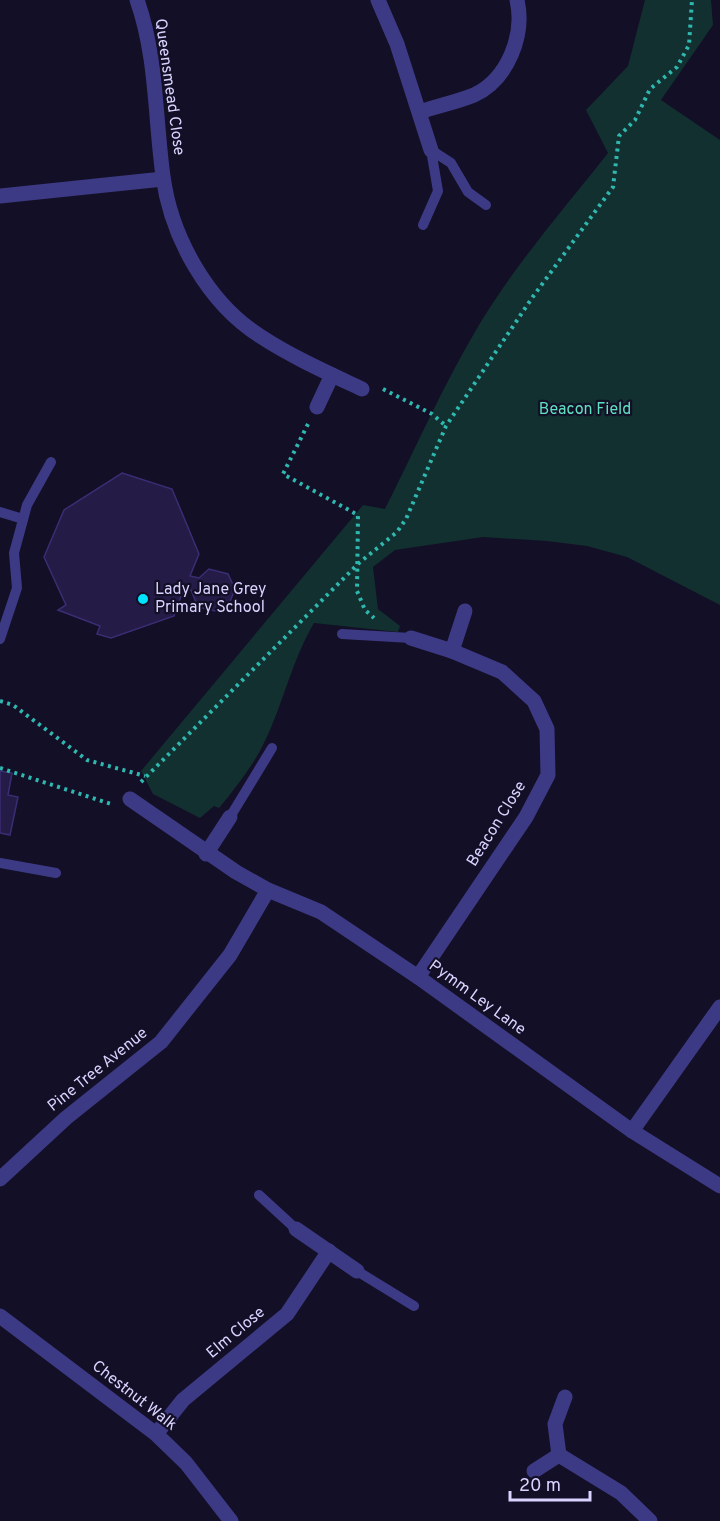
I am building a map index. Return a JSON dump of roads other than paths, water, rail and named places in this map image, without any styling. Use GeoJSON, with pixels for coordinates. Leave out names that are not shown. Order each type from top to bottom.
{"type":"FeatureCollection","features":[{"type":"Feature","properties":{"kind":"street","name":"Queensmead Close"},"geometry":{"type":"LineString","coordinates":[[137,0],[156,97],[163,179],[179,238],[204,278],[231,312],[259,336],[362,389]]}},
{"type":"Feature","properties":{"kind":"street"},"geometry":{"type":"LineString","coordinates":[[378,0],[397,44],[430,150]]}},
{"type":"Feature","properties":{"kind":"street"},"geometry":{"type":"LineString","coordinates":[[420,112],[475,94],[503,71],[516,45],[520,13],[517,0]]}},
{"type":"Feature","properties":{"kind":"street","name":"Queensmead Close"},"geometry":{"type":"LineString","coordinates":[[0,196],[163,179]]}},
{"type":"Feature","properties":{"kind":"street"},"geometry":{"type":"LineString","coordinates":[[317,407],[332,375]]}},
{"type":"Feature","properties":{"kind":"street"},"geometry":{"type":"LineString","coordinates":[[452,651],[465,611]]}},
{"type":"Feature","properties":{"kind":"street","name":"Beacon Close"},"geometry":{"type":"LineString","coordinates":[[411,638],[452,651],[502,672],[534,701],[547,729],[548,775],[526,816],[418,977]]}},
{"type":"Feature","properties":{"kind":"street","name":"Pymm Ley Lane"},"geometry":{"type":"LineString","coordinates":[[130,799],[206,854],[268,890],[321,912],[418,977],[632,1131],[720,1185]]}},
{"type":"Feature","properties":{"kind":"street"},"geometry":{"type":"LineString","coordinates":[[206,854],[230,817]]}},
{"type":"Feature","properties":{"kind":"street","name":"Pine Tree Avenue"},"geometry":{"type":"LineString","coordinates":[[0,1179],[66,1118],[161,1042],[230,955],[268,890]]}},
{"type":"Feature","properties":{"kind":"street"},"geometry":{"type":"LineString","coordinates":[[632,1131],[720,1007]]}},
{"type":"Feature","properties":{"kind":"street"},"geometry":{"type":"LineString","coordinates":[[296,1229],[357,1271]]}},
{"type":"Feature","properties":{"kind":"street","name":"Elm Close"},"geometry":{"type":"LineString","coordinates":[[156,1434],[183,1400],[287,1314],[329,1251]]}},
{"type":"Feature","properties":{"kind":"street","name":"Chestnut Walk"},"geometry":{"type":"LineString","coordinates":[[0,1316],[156,1434],[186,1463],[227,1520]]}},
{"type":"Feature","properties":{"kind":"street"},"geometry":{"type":"LineString","coordinates":[[559,1455],[555,1424],[565,1398]]}},
{"type":"Feature","properties":{"kind":"street"},"geometry":{"type":"LineString","coordinates":[[534,1471],[559,1455]]}},
{"type":"Feature","properties":{"kind":"street"},"geometry":{"type":"LineString","coordinates":[[559,1455],[621,1493],[650,1521]]}},
{"type":"Feature","properties":{"kind":"lane"},"geometry":{"type":"LineString","coordinates":[[430,150],[451,163],[468,192],[486,205]]}},
{"type":"Feature","properties":{"kind":"lane"},"geometry":{"type":"LineString","coordinates":[[423,225],[438,191],[430,150]]}},
{"type":"Feature","properties":{"kind":"lane"},"geometry":{"type":"LineString","coordinates":[[0,639],[17,588],[14,553],[27,505],[51,462]]}},
{"type":"Feature","properties":{"kind":"lane"},"geometry":{"type":"LineString","coordinates":[[0,512],[23,519]]}},
{"type":"Feature","properties":{"kind":"lane"},"geometry":{"type":"LineString","coordinates":[[342,634],[411,638]]}},
{"type":"Feature","properties":{"kind":"lane"},"geometry":{"type":"LineString","coordinates":[[230,817],[272,748]]}},
{"type":"Feature","properties":{"kind":"lane"},"geometry":{"type":"LineString","coordinates":[[0,863],[56,873]]}},
{"type":"Feature","properties":{"kind":"lane"},"geometry":{"type":"LineString","coordinates":[[259,1195],[296,1229]]}},
{"type":"Feature","properties":{"kind":"lane"},"geometry":{"type":"LineString","coordinates":[[357,1271],[414,1306]]}},
{"type":"Feature","properties":{"kind":"place","name":"Lady Jane Grey Primary School"},"geometry":{"type":"Point","coordinates":[143,599]}},
{"type":"Feature","properties":{"kind":"park label","name":"Beacon Field"},"geometry":{"type":"Point","coordinates":[585,410]}}]}
